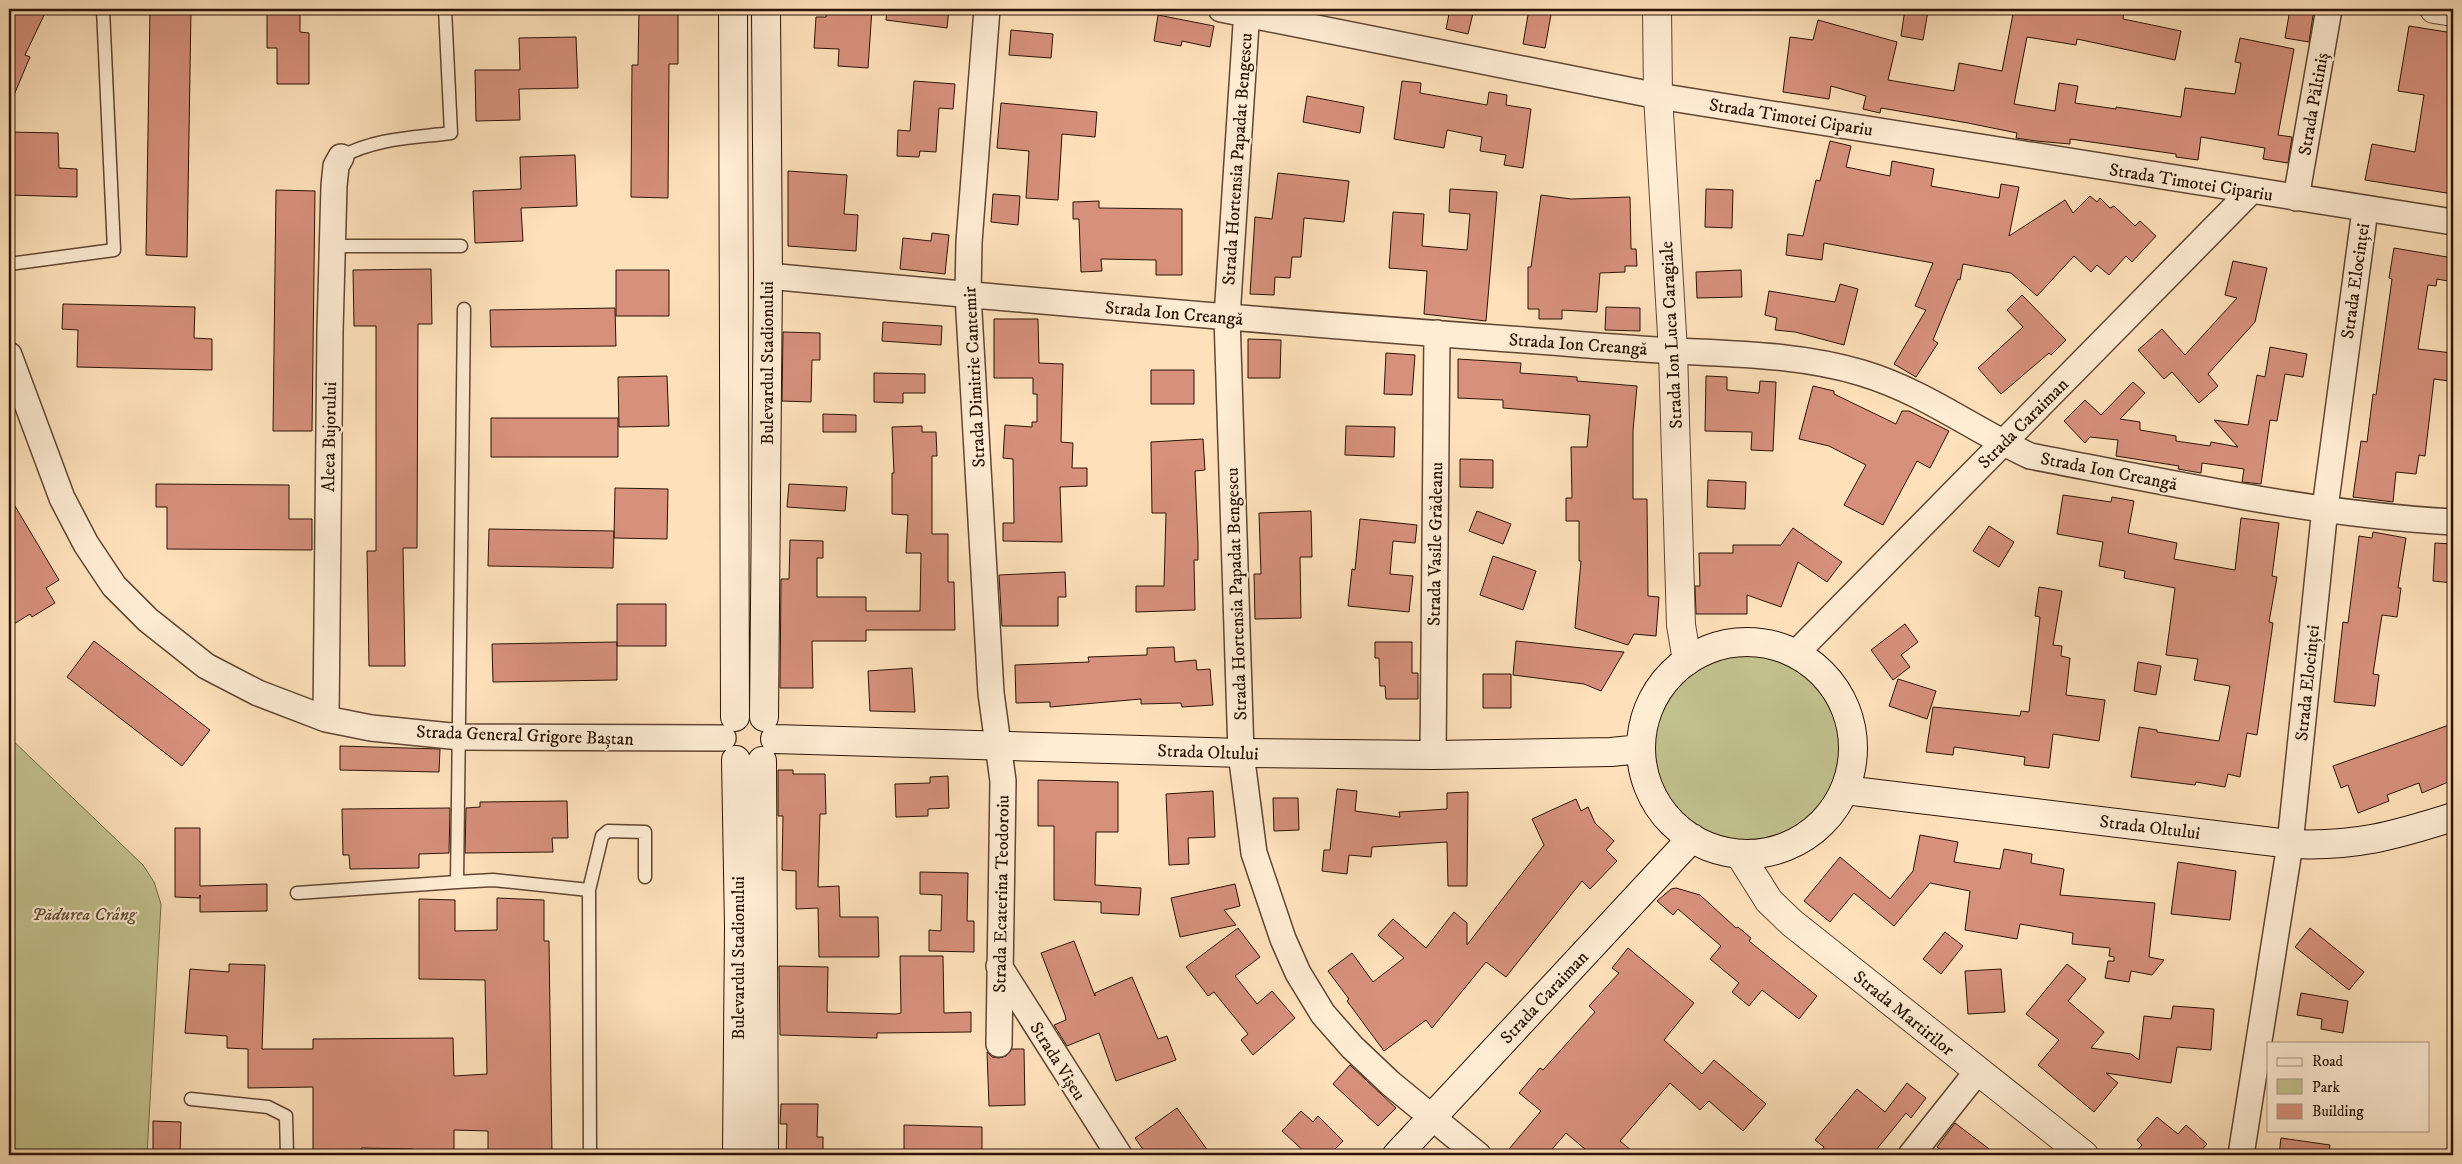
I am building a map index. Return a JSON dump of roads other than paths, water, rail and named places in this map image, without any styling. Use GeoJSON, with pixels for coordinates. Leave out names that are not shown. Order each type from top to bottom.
{"type":"FeatureCollection","features":[{"type":"Feature","properties":{"kind":"main road","name":"Bulevardul Stadionului"},"geometry":{"type":"LineString","coordinates":[[733,9],[749,739],[764,1155]]}},
{"type":"Feature","properties":{"kind":"main road","name":"Bulevardul Stadionului"},"geometry":{"type":"LineString","coordinates":[[737,1155],[739,927],[749,739],[768,276],[766,9]]}},
{"type":"Feature","properties":{"kind":"main road","name":"Strada Ion Luca Caragiale"},"geometry":{"type":"LineString","coordinates":[[1657,9],[1658,96],[1673,351],[1681,625],[1687,661]]}},
{"type":"Feature","properties":{"kind":"main road"},"geometry":{"type":"LineString","coordinates":[[2434,9],[2453,12]]}},
{"type":"Feature","properties":{"kind":"main road"},"geometry":{"type":"LineString","coordinates":[[1757,642],[1776,645],[1795,654],[1812,664],[1831,684],[1846,710],[1853,738],[1853,754],[1845,790],[1831,811],[1810,832],[1779,849],[1740,855],[1716,850],[1692,838],[1675,826],[1654,798],[1644,774],[1641,749],[1643,728],[1648,708],[1658,689],[1672,673],[1687,661],[1706,650],[1730,644],[1757,642]]}},
{"type":"Feature","properties":{"kind":"main road","name":"Strada Oltului"},"geometry":{"type":"LineString","coordinates":[[749,739],[1241,753],[1433,755],[1611,752],[1641,749]]}},
{"type":"Feature","properties":{"kind":"main road","name":"Strada Oltului"},"geometry":{"type":"LineString","coordinates":[[1845,790],[2290,844],[2344,845],[2371,840],[2453,817]]}},
{"type":"Feature","properties":{"kind":"main road","name":"Strada Caraiman"},"geometry":{"type":"LineString","coordinates":[[1397,1155],[1692,838]]}},
{"type":"Feature","properties":{"kind":"main road","name":"Strada Martirilor"},"geometry":{"type":"LineString","coordinates":[[1740,855],[1769,901],[1792,924],[2084,1155]]}},
{"type":"Feature","properties":{"kind":"street","name":"Strada Dimitrie Cantemir"},"geometry":{"type":"LineString","coordinates":[[987,9],[969,242],[968,295],[991,693],[999,745]]}},
{"type":"Feature","properties":{"kind":"street","name":"Strada Timotei Cipariu"},"geometry":{"type":"LineString","coordinates":[[1221,9],[1247,12],[1658,96],[2251,192],[2453,222]]}},
{"type":"Feature","properties":{"kind":"street","name":"Strada Păltiniș"},"geometry":{"type":"LineString","coordinates":[[2296,198],[2329,9]]}},
{"type":"Feature","properties":{"kind":"street","name":"Strada Hortensia Papadat Bengescu"},"geometry":{"type":"LineString","coordinates":[[1247,12],[1227,317],[1241,753],[1254,853],[1283,939],[1298,973],[1323,1014],[1352,1047],[1431,1118],[1478,1155]]}},
{"type":"Feature","properties":{"kind":"street","name":"Aleea Bujorului"},"geometry":{"type":"LineString","coordinates":[[326,719],[330,331],[336,166],[341,157]]}},
{"type":"Feature","properties":{"kind":"street","name":"Strada Caraiman"},"geometry":{"type":"LineString","coordinates":[[1795,654],[2251,192]]}},
{"type":"Feature","properties":{"kind":"street","name":"Strada Elocinței"},"geometry":{"type":"LineString","coordinates":[[2241,1155],[2290,844],[2325,508],[2365,210]]}},
{"type":"Feature","properties":{"kind":"street","name":"Strada Ion Creangă"},"geometry":{"type":"LineString","coordinates":[[768,276],[968,295],[1437,334],[1753,355],[1823,364],[1862,373],[1929,400],[2003,444],[2030,456],[2234,496],[2453,522]]}},
{"type":"Feature","properties":{"kind":"street","name":"Strada Vasile Grădeanu"},"geometry":{"type":"LineString","coordinates":[[1433,755],[1437,334]]}},
{"type":"Feature","properties":{"kind":"street","name":"Strada General Grigore Baștan"},"geometry":{"type":"LineString","coordinates":[[9,355],[62,498],[86,544],[114,586],[148,620],[206,666],[258,692],[326,719],[371,728],[461,737],[749,739]]}},
{"type":"Feature","properties":{"kind":"street","name":"Strada Ecaterina Teodoroiu"},"geometry":{"type":"LineString","coordinates":[[999,745],[1003,781],[999,1044]]}},
{"type":"Feature","properties":{"kind":"street","name":"Strada Vișeu"},"geometry":{"type":"LineString","coordinates":[[999,966],[1118,1155]]}},
{"type":"Feature","properties":{"kind":"street"},"geometry":{"type":"LineString","coordinates":[[1911,1155],[1977,1072]]}},
{"type":"Feature","properties":{"kind":"lane"},"geometry":{"type":"LineString","coordinates":[[9,264],[114,250],[103,9]]}},
{"type":"Feature","properties":{"kind":"lane"},"geometry":{"type":"LineString","coordinates":[[341,157],[357,148],[374,143],[451,133],[445,9]]}},
{"type":"Feature","properties":{"kind":"lane"},"geometry":{"type":"LineString","coordinates":[[333,246],[461,246]]}},
{"type":"Feature","properties":{"kind":"lane"},"geometry":{"type":"LineString","coordinates":[[458,882],[464,310]]}},
{"type":"Feature","properties":{"kind":"lane"},"geometry":{"type":"LineString","coordinates":[[590,1155],[589,890],[602,836],[608,831],[645,832],[645,877]]}},
{"type":"Feature","properties":{"kind":"lane"},"geometry":{"type":"LineString","coordinates":[[297,893],[493,880],[589,890]]}},
{"type":"Feature","properties":{"kind":"lane"},"geometry":{"type":"LineString","coordinates":[[191,1098],[268,1107],[286,1116],[287,1155]]}},
{"type":"Feature","properties":{"kind":"park label","name":"Pădurea Crâng"},"geometry":{"type":"Point","coordinates":[84,914]}}]}
